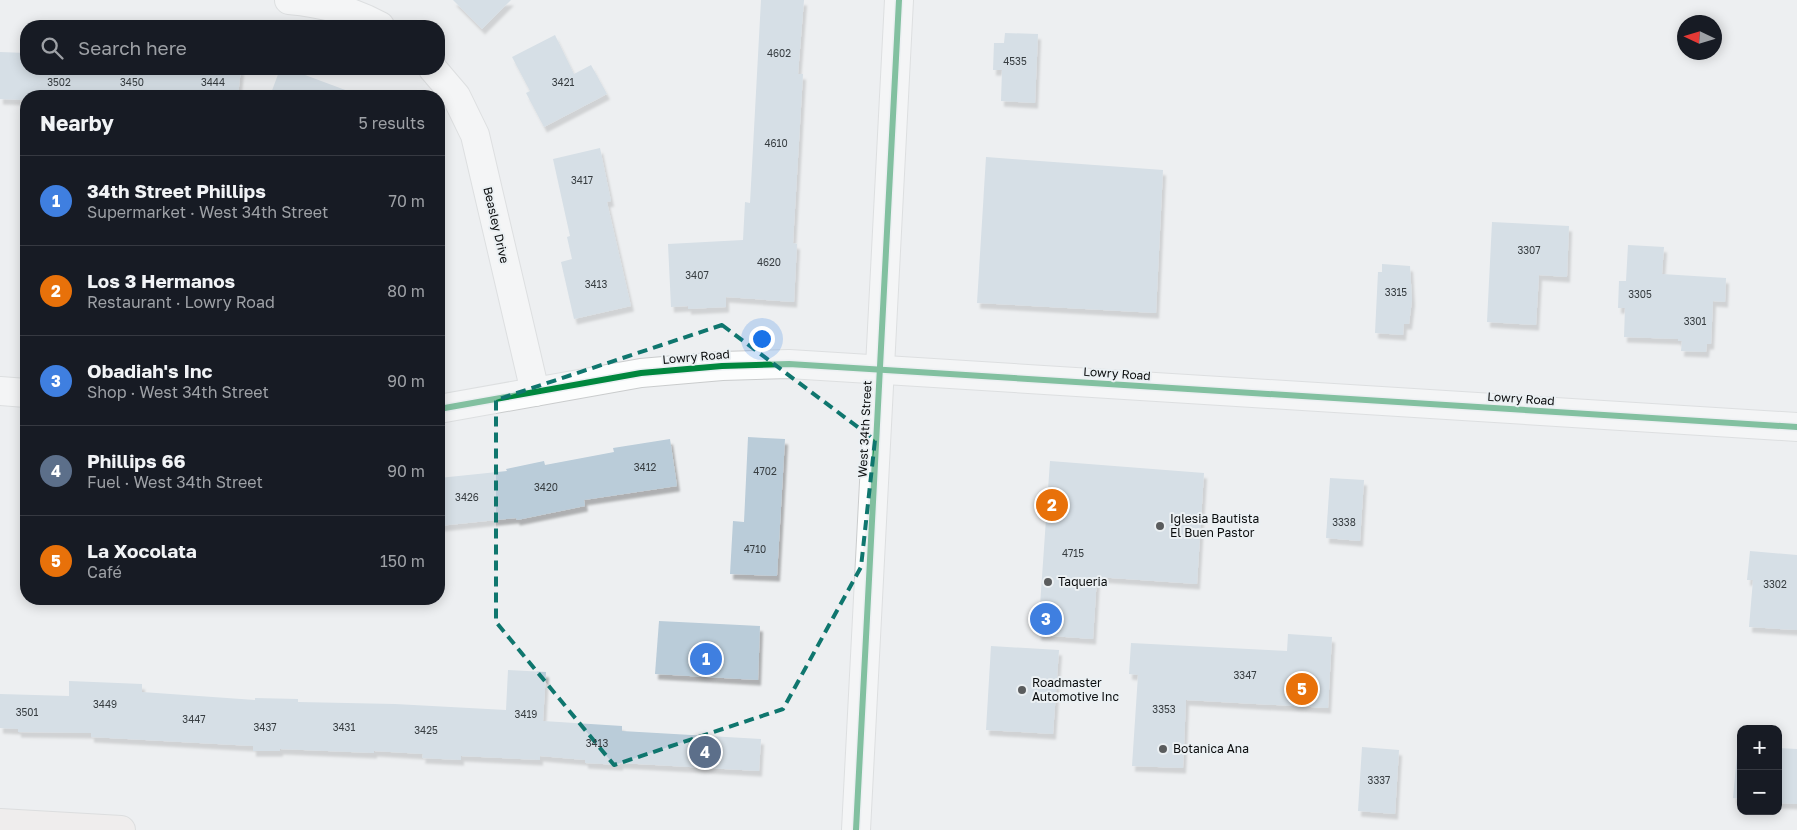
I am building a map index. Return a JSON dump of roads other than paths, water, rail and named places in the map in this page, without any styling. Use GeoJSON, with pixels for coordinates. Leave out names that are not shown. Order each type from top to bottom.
{"type":"FeatureCollection","features":[{"type":"Feature","properties":{"kind":"main road"},"geometry":{"type":"LineString","coordinates":[[0,823],[121,830]]}},
{"type":"Feature","properties":{"kind":"street"},"geometry":{"type":"LineString","coordinates":[[290,0],[332,6],[368,20]]}},
{"type":"Feature","properties":{"kind":"street","name":"West 34th Street"},"geometry":{"type":"LineString","coordinates":[[856,830],[899,0]]}},
{"type":"Feature","properties":{"kind":"street","name":"Beasley Drive"},"geometry":{"type":"LineString","coordinates":[[438,75],[456,96],[475,135],[535,392]]}},
{"type":"Feature","properties":{"kind":"street","name":"Lowry Road"},"geometry":{"type":"LineString","coordinates":[[445,408],[641,374],[722,366],[789,364],[1797,428]]}},
{"type":"Feature","properties":{"kind":"street"},"geometry":{"type":"LineString","coordinates":[[0,391],[20,393]]}},
{"type":"Feature","properties":{"kind":"place","name":"Los 3 Hermanos"},"geometry":{"type":"Point","coordinates":[1052,505]}},
{"type":"Feature","properties":{"kind":"place","name":"Iglesia Bautista El Buen Pastor"},"geometry":{"type":"Point","coordinates":[1160,526]}},
{"type":"Feature","properties":{"kind":"place","name":"Taqueria"},"geometry":{"type":"Point","coordinates":[1048,582]}},
{"type":"Feature","properties":{"kind":"place","name":"Obadiah's Inc"},"geometry":{"type":"Point","coordinates":[1046,619]}},
{"type":"Feature","properties":{"kind":"place","name":"34th Street Phillips"},"geometry":{"type":"Point","coordinates":[706,659]}},
{"type":"Feature","properties":{"kind":"place","name":"La Xocolata"},"geometry":{"type":"Point","coordinates":[1302,689]}},
{"type":"Feature","properties":{"kind":"place","name":"Roadmaster Automotive Inc"},"geometry":{"type":"Point","coordinates":[1022,690]}},
{"type":"Feature","properties":{"kind":"place","name":"Botanica Ana"},"geometry":{"type":"Point","coordinates":[1163,749]}},
{"type":"Feature","properties":{"kind":"place","name":"Phillips 66"},"geometry":{"type":"Point","coordinates":[705,752]}}]}
